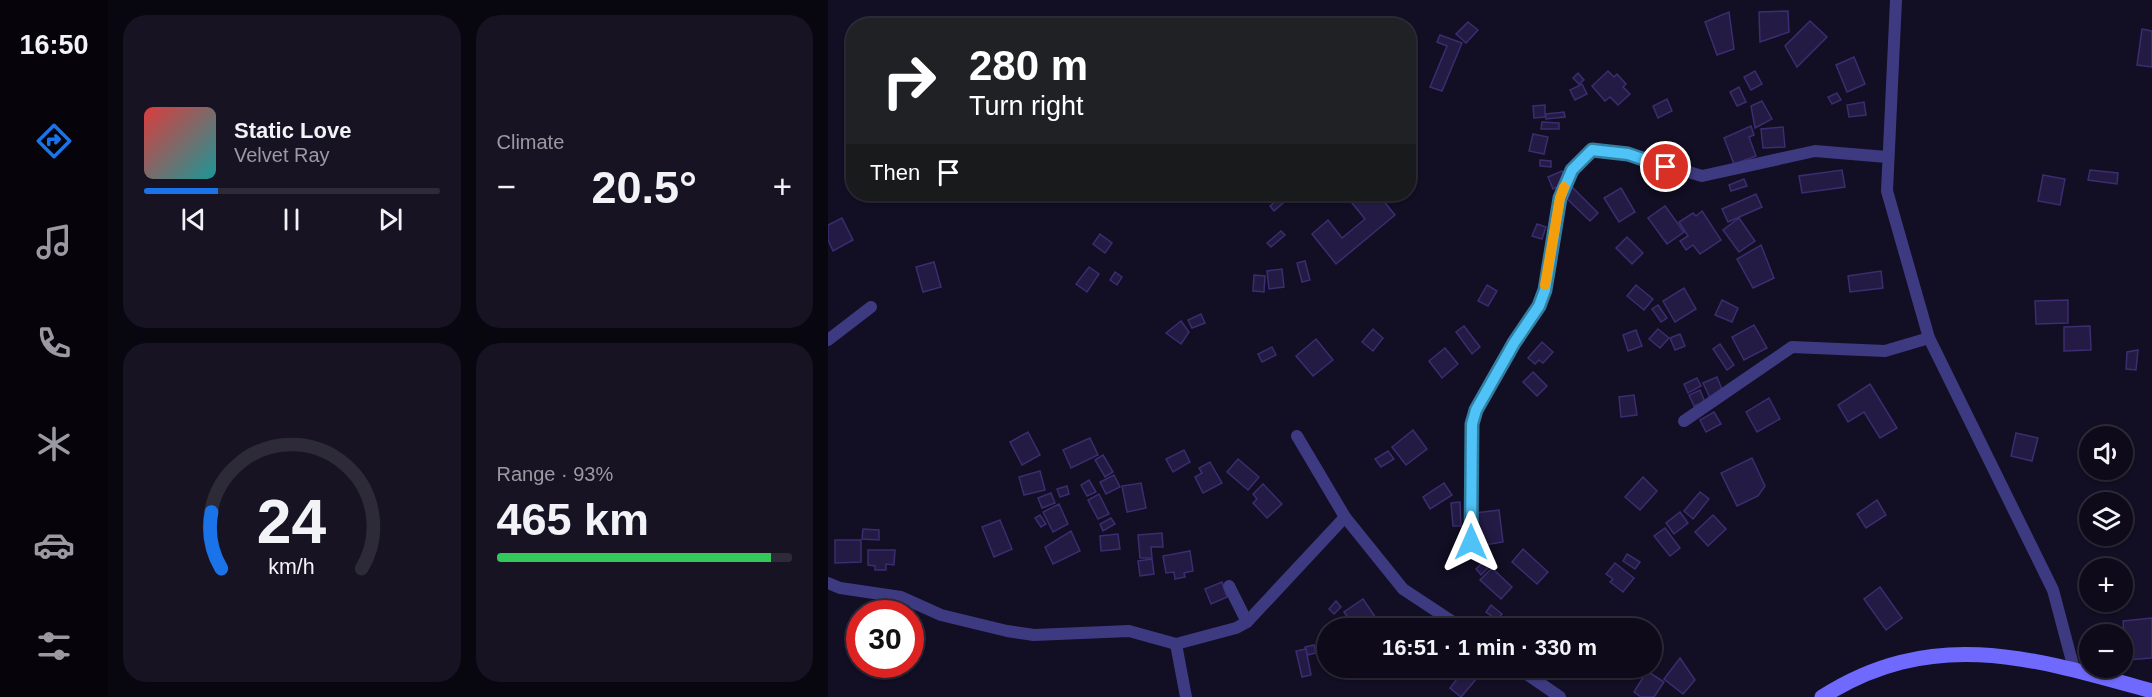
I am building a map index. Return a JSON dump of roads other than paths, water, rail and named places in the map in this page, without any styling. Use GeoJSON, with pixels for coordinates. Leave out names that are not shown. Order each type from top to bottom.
{"type":"FeatureCollection","features":[{"type":"Feature","properties":{"kind":"main road"},"geometry":{"type":"LineString","coordinates":[[1822,697],[1855,677],[1889,664],[1956,653],[1986,654],[2074,669],[2152,691]]}},
{"type":"Feature","properties":{"kind":"street"},"geometry":{"type":"LineString","coordinates":[[1896,0],[1896,39],[1887,157],[1887,191],[1929,338],[2017,511],[2053,590],[2074,669]]}},
{"type":"Feature","properties":{"kind":"street"},"geometry":{"type":"LineString","coordinates":[[1471,542],[1472,424],[1476,410],[1497,372],[1539,306],[1545,290],[1560,198],[1580,160],[1592,150],[1628,154],[1702,176],[1815,151],[1887,157]]}},
{"type":"Feature","properties":{"kind":"street"},"geometry":{"type":"LineString","coordinates":[[828,340],[871,307]]}},
{"type":"Feature","properties":{"kind":"street"},"geometry":{"type":"LineString","coordinates":[[1684,421],[1765,368],[1792,347],[1885,351],[1929,338]]}},
{"type":"Feature","properties":{"kind":"street"},"geometry":{"type":"LineString","coordinates":[[1297,436],[1345,517],[1403,589],[1447,618]]}},
{"type":"Feature","properties":{"kind":"street"},"geometry":{"type":"LineString","coordinates":[[828,583],[840,588],[902,597],[941,615],[1007,631],[1034,634],[1129,631],[1176,644],[1236,628],[1247,622],[1345,517]]}},
{"type":"Feature","properties":{"kind":"street"},"geometry":{"type":"LineString","coordinates":[[1229,586],[1247,622]]}},
{"type":"Feature","properties":{"kind":"street"},"geometry":{"type":"LineString","coordinates":[[1176,644],[1186,697]]}},
{"type":"Feature","properties":{"kind":"street"},"geometry":{"type":"LineString","coordinates":[[1532,678],[1560,697]]}}]}
